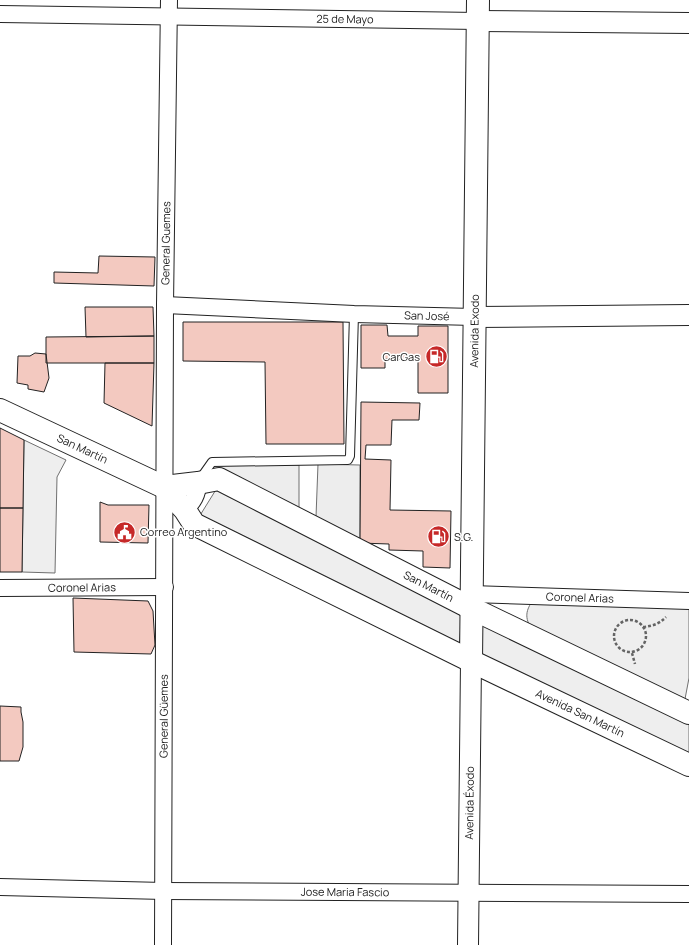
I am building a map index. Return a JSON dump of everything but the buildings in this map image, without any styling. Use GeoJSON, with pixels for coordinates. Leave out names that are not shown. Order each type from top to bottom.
{"type":"FeatureCollection","features":[{"type":"Feature","properties":{"kind":"main road","name":"Avenida Exodo"},"geometry":{"type":"LineString","coordinates":[[471,661],[478,0]]}},
{"type":"Feature","properties":{"kind":"main road","name":"San Martín"},"geometry":{"type":"LineString","coordinates":[[0,410],[164,487],[185,510],[194,524],[471,661]]}},
{"type":"Feature","properties":{"kind":"main road","name":"San Martín"},"geometry":{"type":"LineString","coordinates":[[164,487],[219,479],[471,601],[689,713]]}},
{"type":"Feature","properties":{"kind":"main road","name":"Avenida San Martín"},"geometry":{"type":"LineString","coordinates":[[471,661],[689,765]]}},
{"type":"Feature","properties":{"kind":"street","name":"25 de Mayo"},"geometry":{"type":"LineString","coordinates":[[0,14],[169,8],[478,21],[689,23]]}},
{"type":"Feature","properties":{"kind":"street","name":"General Guemes"},"geometry":{"type":"LineString","coordinates":[[164,487],[169,8]]}},
{"type":"Feature","properties":{"kind":"street","name":"San José"},"geometry":{"type":"LineString","coordinates":[[165,305],[354,314],[474,317],[689,315]]}},
{"type":"Feature","properties":{"kind":"street"},"geometry":{"type":"LineString","coordinates":[[185,510],[192,503],[198,491],[198,483]]}},
{"type":"Feature","properties":{"kind":"street","name":"General Güemes"},"geometry":{"type":"LineString","coordinates":[[163,945],[165,588],[164,487]]}},
{"type":"Feature","properties":{"kind":"street","name":"Coronel Arias"},"geometry":{"type":"LineString","coordinates":[[0,588],[165,588]]}},
{"type":"Feature","properties":{"kind":"street","name":"Coronel Arias"},"geometry":{"type":"LineString","coordinates":[[471,601],[689,601]]}},
{"type":"Feature","properties":{"kind":"street","name":"Avenida Éxodo"},"geometry":{"type":"LineString","coordinates":[[468,945],[471,661]]}},
{"type":"Feature","properties":{"kind":"street","name":"Jose Maria Fascio"},"geometry":{"type":"LineString","coordinates":[[0,887],[164,891],[689,894]]}},
{"type":"Feature","properties":{"kind":"lane"},"geometry":{"type":"LineString","coordinates":[[198,483],[212,462],[348,460],[350,456],[354,314]]}},
{"type":"Feature","properties":{"kind":"path"},"geometry":{"type":"LineString","coordinates":[[634,620],[644,627],[646,632],[645,643],[638,651],[632,653],[622,651],[618,648],[613,638],[616,627],[624,621],[634,620]]}},
{"type":"Feature","properties":{"kind":"shaded area"},"geometry":{"type":"Polygon","coordinates":[[[24,440],[66,460],[57,477],[55,573],[22,572],[24,440]]]}},
{"type":"Feature","properties":{"kind":"shaded area"},"geometry":{"type":"Polygon","coordinates":[[[216,463],[299,465],[299,510],[212,469],[216,463]]]}},
{"type":"Feature","properties":{"kind":"shaded area"},"geometry":{"type":"Polygon","coordinates":[[[318,464],[360,465],[360,543],[316,517],[318,464]]]}},
{"type":"Feature","properties":{"kind":"shaded area"},"geometry":{"type":"Polygon","coordinates":[[[217,488],[462,610],[459,650],[199,517],[217,488]]]}},
{"type":"Feature","properties":{"kind":"shaded area"},"geometry":{"type":"Polygon","coordinates":[[[533,600],[689,607],[689,678],[685,699],[532,629],[527,618],[527,611],[533,600]]]}},
{"type":"Feature","properties":{"kind":"shaded area"},"geometry":{"type":"Polygon","coordinates":[[[480,620],[689,721],[689,757],[477,657],[480,620]]]}},
{"type":"Feature","properties":{"kind":"place","name":"CarGas"},"geometry":{"type":"Point","coordinates":[436,357]}},
{"type":"Feature","properties":{"kind":"place","name":"Correo Argentino"},"geometry":{"type":"Point","coordinates":[124,532]}},
{"type":"Feature","properties":{"kind":"place","name":"S.G."},"geometry":{"type":"Point","coordinates":[438,537]}}]}
